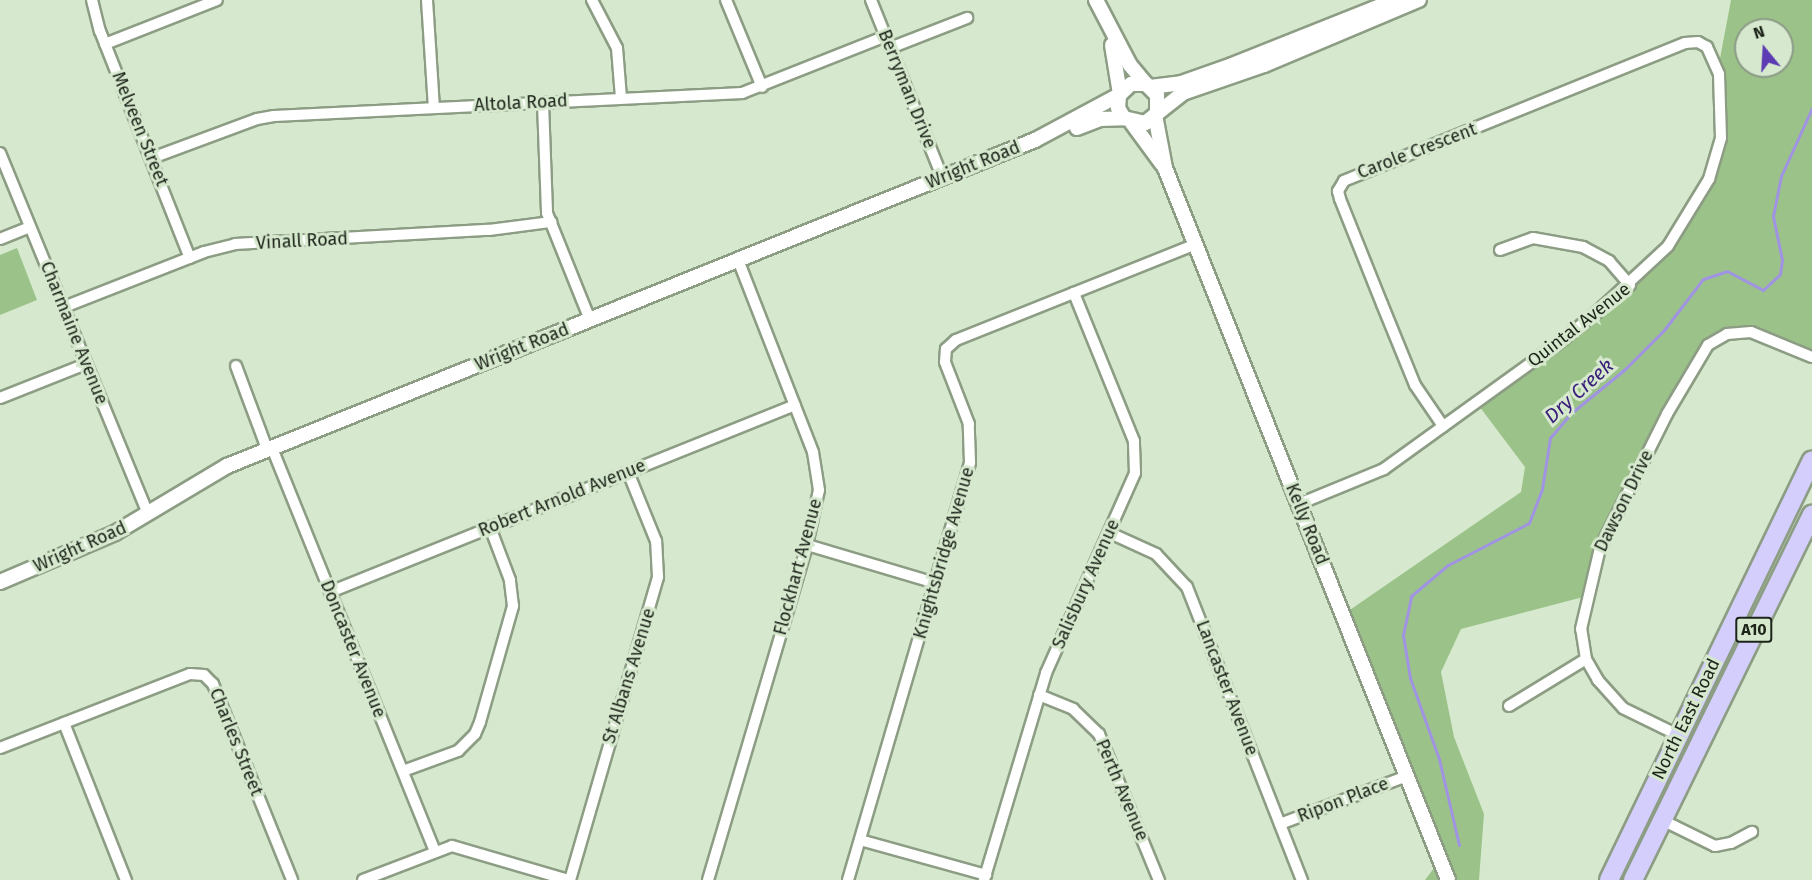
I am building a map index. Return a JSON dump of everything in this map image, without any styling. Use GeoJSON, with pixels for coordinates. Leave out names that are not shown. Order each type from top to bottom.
{"type":"FeatureCollection","features":[{"type":"Feature","properties":{"kind":"highway","name":"North East Road"},"geometry":{"type":"LineString","coordinates":[[1609,880],[1812,461]]}},
{"type":"Feature","properties":{"kind":"highway"},"geometry":{"type":"LineString","coordinates":[[1766,555],[1783,542],[1806,539],[1790,506]]}},
{"type":"Feature","properties":{"kind":"highway","name":"North East Road"},"geometry":{"type":"LineString","coordinates":[[1633,880],[1708,724],[1806,539],[1812,514]]}},
{"type":"Feature","properties":{"kind":"highway"},"geometry":{"type":"LineString","coordinates":[[1689,765],[1678,735],[1696,732],[1708,724]]}},
{"type":"Feature","properties":{"kind":"main road"},"geometry":{"type":"LineString","coordinates":[[1096,0],[1130,65],[1158,98],[1156,114]]}},
{"type":"Feature","properties":{"kind":"main road"},"geometry":{"type":"LineString","coordinates":[[1119,94],[1131,84],[1181,83],[1212,73],[1395,0]]}},
{"type":"Feature","properties":{"kind":"main road"},"geometry":{"type":"LineString","coordinates":[[1109,25],[1119,94],[1118,108],[1128,121],[1145,123],[1183,93],[1264,65],[1419,0]]}},
{"type":"Feature","properties":{"kind":"main road","name":"Wright Road"},"geometry":{"type":"LineString","coordinates":[[1054,132],[1119,94]]}},
{"type":"Feature","properties":{"kind":"main road","name":"Kelly Road"},"geometry":{"type":"LineString","coordinates":[[1156,114],[1165,168],[1448,880]]}},
{"type":"Feature","properties":{"kind":"main road","name":"Wright Road"},"geometry":{"type":"LineString","coordinates":[[0,582],[100,541],[200,479],[270,448],[1054,132],[1100,119],[1128,121]]}},
{"type":"Feature","properties":{"kind":"main road","name":"Kelly Road"},"geometry":{"type":"LineString","coordinates":[[1128,121],[1165,168]]}},
{"type":"Feature","properties":{"kind":"street","name":"Melveen Street"},"geometry":{"type":"LineString","coordinates":[[92,0],[105,44],[190,258]]}},
{"type":"Feature","properties":{"kind":"street"},"geometry":{"type":"LineString","coordinates":[[105,44],[217,0]]}},
{"type":"Feature","properties":{"kind":"street"},"geometry":{"type":"LineString","coordinates":[[428,0],[434,107]]}},
{"type":"Feature","properties":{"kind":"street"},"geometry":{"type":"LineString","coordinates":[[592,0],[617,48],[621,98]]}},
{"type":"Feature","properties":{"kind":"street"},"geometry":{"type":"LineString","coordinates":[[726,0],[762,87]]}},
{"type":"Feature","properties":{"kind":"street","name":"Berryman Drive"},"geometry":{"type":"LineString","coordinates":[[871,0],[942,177]]}},
{"type":"Feature","properties":{"kind":"street"},"geometry":{"type":"LineString","coordinates":[[890,48],[967,18]]}},
{"type":"Feature","properties":{"kind":"street","name":"Altola Road"},"geometry":{"type":"LineString","coordinates":[[152,158],[265,117],[730,94],[762,87],[886,36]]}},
{"type":"Feature","properties":{"kind":"street","name":"Carole Crescent"},"geometry":{"type":"LineString","coordinates":[[1443,426],[1415,385],[1382,304],[1340,198],[1338,191],[1344,181],[1685,43],[1698,42],[1707,47]]}},
{"type":"Feature","properties":{"kind":"street","name":"Quintal Avenue"},"geometry":{"type":"LineString","coordinates":[[1299,504],[1383,470],[1556,345],[1630,285],[1668,246],[1708,179],[1717,156],[1723,123],[1722,99],[1716,63],[1707,47]]}},
{"type":"Feature","properties":{"kind":"street"},"geometry":{"type":"LineString","coordinates":[[543,102],[545,188],[550,222],[590,320]]}},
{"type":"Feature","properties":{"kind":"street","name":"Charmaine Avenue"},"geometry":{"type":"LineString","coordinates":[[0,153],[148,513]]}},
{"type":"Feature","properties":{"kind":"street","name":"Vinall Road"},"geometry":{"type":"LineString","coordinates":[[64,307],[190,258],[235,244],[489,230],[550,222]]}},
{"type":"Feature","properties":{"kind":"street"},"geometry":{"type":"LineString","coordinates":[[0,239],[30,227]]}},
{"type":"Feature","properties":{"kind":"street"},"geometry":{"type":"LineString","coordinates":[[1500,250],[1533,238],[1575,245],[1609,261],[1630,285]]}},
{"type":"Feature","properties":{"kind":"street","name":"Knightsbridge Avenue"},"geometry":{"type":"LineString","coordinates":[[848,880],[972,448],[967,418],[945,362],[946,349],[952,342],[1196,244]]}},
{"type":"Feature","properties":{"kind":"street","name":"Flockhart Avenue"},"geometry":{"type":"LineString","coordinates":[[708,880],[807,545],[819,482],[813,452],[738,260]]}},
{"type":"Feature","properties":{"kind":"street","name":"Salisbury Avenue"},"geometry":{"type":"LineString","coordinates":[[985,877],[1039,695],[1134,477],[1134,441],[1074,293]]}},
{"type":"Feature","properties":{"kind":"street","name":"Dawson Drive"},"geometry":{"type":"LineString","coordinates":[[1678,735],[1623,708],[1598,680],[1586,658],[1581,640],[1582,620],[1600,548],[1701,352],[1722,336],[1743,332],[1759,334],[1812,357]]}},
{"type":"Feature","properties":{"kind":"street"},"geometry":{"type":"LineString","coordinates":[[0,398],[86,364]]}},
{"type":"Feature","properties":{"kind":"street","name":"Doncaster Avenue"},"geometry":{"type":"LineString","coordinates":[[236,366],[435,851]]}},
{"type":"Feature","properties":{"kind":"street","name":"Robert Arnold Avenue"},"geometry":{"type":"LineString","coordinates":[[330,592],[795,405]]}},
{"type":"Feature","properties":{"kind":"street","name":"St Albans Avenue"},"geometry":{"type":"LineString","coordinates":[[569,880],[658,577],[656,541],[628,472]]}},
{"type":"Feature","properties":{"kind":"street"},"geometry":{"type":"LineString","coordinates":[[403,771],[458,751],[475,734],[480,722],[513,606],[510,580],[490,527]]}},
{"type":"Feature","properties":{"kind":"street","name":"Lancaster Avenue"},"geometry":{"type":"LineString","coordinates":[[1110,533],[1156,554],[1187,587],[1302,880]]}},
{"type":"Feature","properties":{"kind":"street"},"geometry":{"type":"LineString","coordinates":[[807,545],[935,583]]}},
{"type":"Feature","properties":{"kind":"street"},"geometry":{"type":"LineString","coordinates":[[1509,706],[1586,658]]}},
{"type":"Feature","properties":{"kind":"street","name":"Charles Street"},"geometry":{"type":"LineString","coordinates":[[0,748],[189,674],[208,677],[292,880]]}},
{"type":"Feature","properties":{"kind":"street","name":"Perth Avenue"},"geometry":{"type":"LineString","coordinates":[[1039,695],[1073,709],[1099,734],[1159,880]]}},
{"type":"Feature","properties":{"kind":"street"},"geometry":{"type":"LineString","coordinates":[[64,723],[126,880]]}},
{"type":"Feature","properties":{"kind":"street","name":"Ripon Place"},"geometry":{"type":"LineString","coordinates":[[1280,824],[1407,776]]}},
{"type":"Feature","properties":{"kind":"street"},"geometry":{"type":"LineString","coordinates":[[1662,820],[1715,846],[1731,843],[1752,832]]}},
{"type":"Feature","properties":{"kind":"street"},"geometry":{"type":"LineString","coordinates":[[860,840],[985,877]]}},
{"type":"Feature","properties":{"kind":"street"},"geometry":{"type":"LineString","coordinates":[[363,880],[435,851],[462,847],[569,880]]}},
{"type":"Feature","properties":{"kind":"green space"},"geometry":{"type":"Polygon","coordinates":[[[1731,0],[1812,0],[1812,359],[1751,332],[1708,345],[1601,546],[1587,596],[1461,629],[1441,672],[1454,737],[1484,814],[1479,880],[1425,880],[1440,860],[1344,614],[1521,492],[1525,467],[1476,402],[1636,279],[1685,221],[1718,150],[1718,69],[1731,0]]]}},
{"type":"Feature","properties":{"kind":"green space"},"geometry":{"type":"Polygon","coordinates":[[[17,248],[37,300],[0,315],[0,255],[17,248]]]}},
{"type":"Feature","properties":{"kind":"waterway","name":"Dry Creek"},"geometry":{"type":"LineString","coordinates":[[1459,845],[1439,759],[1410,678],[1403,635],[1411,596],[1448,565],[1529,523],[1542,489],[1550,438],[1570,414],[1624,370],[1664,330],[1703,279],[1727,271],[1763,290],[1780,274],[1782,260],[1773,216],[1781,176],[1812,108]]}}]}
